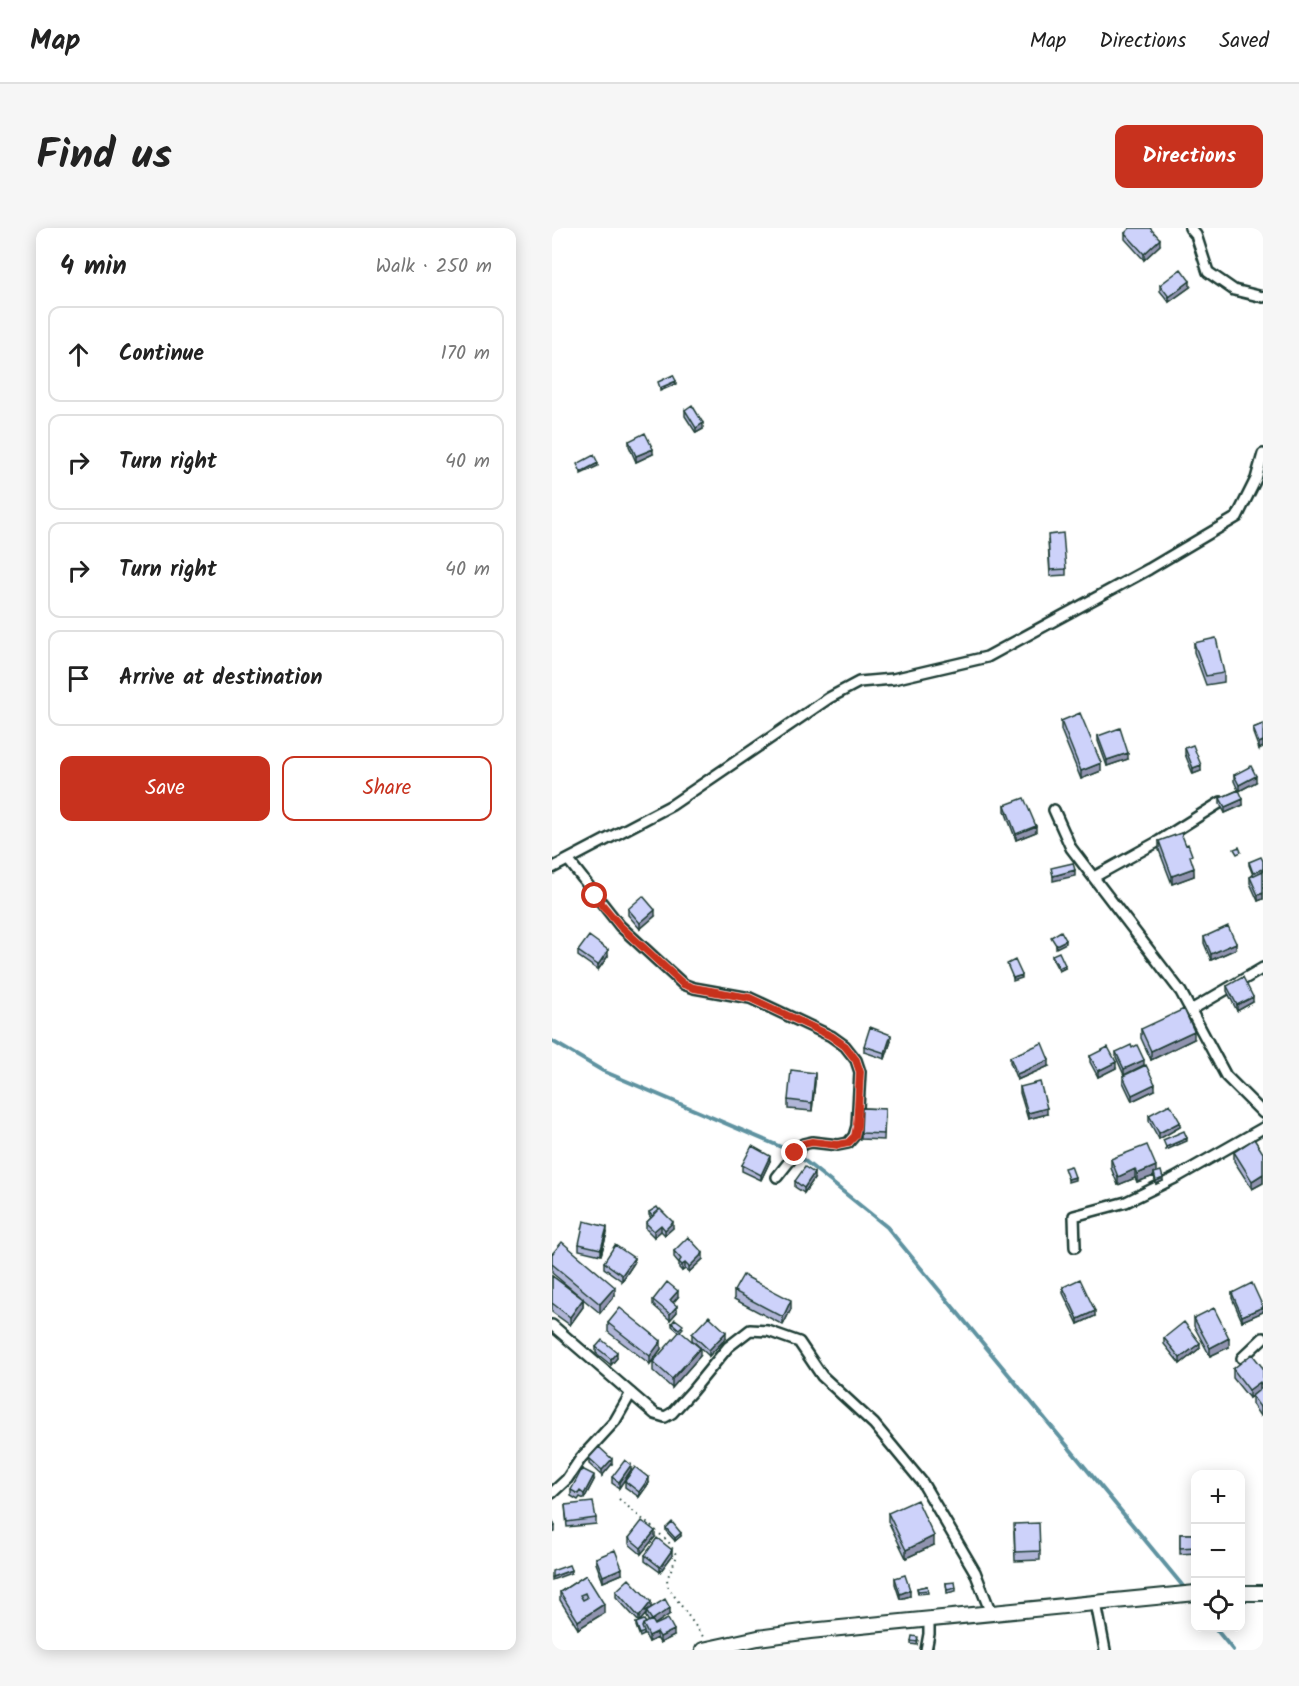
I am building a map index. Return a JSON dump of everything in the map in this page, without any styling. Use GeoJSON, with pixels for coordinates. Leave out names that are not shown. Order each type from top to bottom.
{"type":"FeatureCollection","features":[{"type":"Feature","properties":{"kind":"main road"},"geometry":{"type":"LineString","coordinates":[[1245,1593],[1263,1593]]}},
{"type":"Feature","properties":{"kind":"main road"},"geometry":{"type":"LineString","coordinates":[[707,1649],[810,1630],[1191,1594]]}},
{"type":"Feature","properties":{"kind":"street"},"geometry":{"type":"LineString","coordinates":[[1190,228],[1196,235],[1208,272],[1234,290],[1263,297]]}},
{"type":"Feature","properties":{"kind":"street"},"geometry":{"type":"LineString","coordinates":[[552,868],[672,806],[829,698],[859,682],[893,679],[987,657],[1149,569],[1237,517],[1256,479],[1263,454]]}},
{"type":"Feature","properties":{"kind":"street"},"geometry":{"type":"LineString","coordinates":[[1094,877],[1160,841],[1221,802]]}},
{"type":"Feature","properties":{"kind":"street"},"geometry":{"type":"LineString","coordinates":[[1054,810],[1071,848],[1181,992],[1226,1076],[1263,1113]]}},
{"type":"Feature","properties":{"kind":"street"},"geometry":{"type":"LineString","coordinates":[[569,861],[620,926],[683,984],[750,998],[831,1036],[845,1046],[856,1060],[860,1072],[855,1136],[848,1143],[838,1145],[812,1142],[803,1144],[777,1177]]}},
{"type":"Feature","properties":{"kind":"street"},"geometry":{"type":"LineString","coordinates":[[1191,1010],[1263,968]]}},
{"type":"Feature","properties":{"kind":"street"},"geometry":{"type":"LineString","coordinates":[[1075,1247],[1074,1216],[1126,1202],[1263,1128]]}},
{"type":"Feature","properties":{"kind":"street"},"geometry":{"type":"LineString","coordinates":[[552,1325],[656,1414],[665,1417],[672,1413],[692,1391],[728,1347],[750,1330],[768,1331],[799,1342],[822,1376],[874,1424],[922,1482],[975,1572],[990,1612]]}},
{"type":"Feature","properties":{"kind":"street"},"geometry":{"type":"LineString","coordinates":[[1242,1358],[1263,1338]]}},
{"type":"Feature","properties":{"kind":"street"},"geometry":{"type":"LineString","coordinates":[[552,1493],[567,1479],[581,1458],[615,1421],[631,1393]]}},
{"type":"Feature","properties":{"kind":"street"},"geometry":{"type":"LineString","coordinates":[[1096,1603],[1105,1650]]}},
{"type":"Feature","properties":{"kind":"street"},"geometry":{"type":"LineString","coordinates":[[926,1650],[929,1618]]}},
{"type":"Feature","properties":{"kind":"path"},"geometry":{"type":"LineString","coordinates":[[619,1499],[668,1541],[677,1556],[668,1579],[668,1587],[707,1649]]}},
{"type":"Feature","properties":{"kind":"building"},"geometry":{"type":"Polygon","coordinates":[[[1130,228],[1150,228],[1160,239],[1144,254],[1125,233],[1130,228]]]}},
{"type":"Feature","properties":{"kind":"building"},"geometry":{"type":"Polygon","coordinates":[[[1181,269],[1190,281],[1169,297],[1160,285],[1181,269]]]}},
{"type":"Feature","properties":{"kind":"building"},"geometry":{"type":"Polygon","coordinates":[[[673,375],[676,381],[660,388],[658,382],[673,375]]]}},
{"type":"Feature","properties":{"kind":"building"},"geometry":{"type":"Polygon","coordinates":[[[692,405],[703,423],[696,428],[685,410],[692,405]]]}},
{"type":"Feature","properties":{"kind":"building"},"geometry":{"type":"Polygon","coordinates":[[[645,433],[653,449],[636,456],[629,441],[645,433]]]}},
{"type":"Feature","properties":{"kind":"building"},"geometry":{"type":"Polygon","coordinates":[[[594,455],[598,463],[581,472],[577,464],[594,455]]]}},
{"type":"Feature","properties":{"kind":"building"},"geometry":{"type":"Polygon","coordinates":[[[1063,533],[1066,569],[1050,570],[1048,535],[1063,533]]]}},
{"type":"Feature","properties":{"kind":"building"},"geometry":{"type":"Polygon","coordinates":[[[1216,638],[1224,673],[1206,676],[1194,643],[1216,638]]]}},
{"type":"Feature","properties":{"kind":"building"},"geometry":{"type":"Polygon","coordinates":[[[1080,713],[1101,763],[1081,771],[1061,721],[1080,713]]]}},
{"type":"Feature","properties":{"kind":"building"},"geometry":{"type":"Polygon","coordinates":[[[1263,724],[1263,741],[1259,743],[1253,728],[1263,724]]]}},
{"type":"Feature","properties":{"kind":"building"},"geometry":{"type":"Polygon","coordinates":[[[1120,728],[1128,753],[1107,760],[1098,736],[1120,728]]]}},
{"type":"Feature","properties":{"kind":"building"},"geometry":{"type":"Polygon","coordinates":[[[1193,745],[1201,765],[1193,768],[1185,748],[1193,745]]]}},
{"type":"Feature","properties":{"kind":"building"},"geometry":{"type":"Polygon","coordinates":[[[1251,766],[1256,776],[1239,785],[1234,775],[1251,766]]]}},
{"type":"Feature","properties":{"kind":"building"},"geometry":{"type":"Polygon","coordinates":[[[1239,790],[1243,799],[1225,807],[1220,798],[1239,790]]]}},
{"type":"Feature","properties":{"kind":"building"},"geometry":{"type":"Polygon","coordinates":[[[1024,798],[1036,826],[1016,834],[1005,805],[1024,798]]]}},
{"type":"Feature","properties":{"kind":"building"},"geometry":{"type":"Polygon","coordinates":[[[1181,833],[1186,845],[1188,844],[1194,868],[1172,876],[1159,841],[1181,833]]]}},
{"type":"Feature","properties":{"kind":"building"},"geometry":{"type":"Polygon","coordinates":[[[1239,847],[1241,852],[1237,854],[1234,849],[1239,847]]]}},
{"type":"Feature","properties":{"kind":"building"},"geometry":{"type":"Polygon","coordinates":[[[1261,857],[1263,869],[1253,873],[1249,862],[1261,857]]]}},
{"type":"Feature","properties":{"kind":"building"},"geometry":{"type":"Polygon","coordinates":[[[1073,863],[1075,870],[1053,876],[1051,868],[1073,863]]]}},
{"type":"Feature","properties":{"kind":"building"},"geometry":{"type":"Polygon","coordinates":[[[1263,871],[1263,893],[1258,895],[1250,877],[1263,871]]]}},
{"type":"Feature","properties":{"kind":"building"},"geometry":{"type":"Polygon","coordinates":[[[643,896],[655,910],[640,923],[628,909],[643,896]]]}},
{"type":"Feature","properties":{"kind":"building"},"geometry":{"type":"Polygon","coordinates":[[[1228,926],[1236,943],[1211,954],[1204,937],[1228,926]]]}},
{"type":"Feature","properties":{"kind":"building"},"geometry":{"type":"Polygon","coordinates":[[[1061,931],[1066,940],[1056,945],[1051,937],[1061,931]]]}},
{"type":"Feature","properties":{"kind":"building"},"geometry":{"type":"Polygon","coordinates":[[[589,936],[608,950],[598,965],[578,951],[589,936]]]}},
{"type":"Feature","properties":{"kind":"building"},"geometry":{"type":"Polygon","coordinates":[[[1059,952],[1065,965],[1059,968],[1052,955],[1059,952]]]}},
{"type":"Feature","properties":{"kind":"building"},"geometry":{"type":"Polygon","coordinates":[[[1015,960],[1022,975],[1013,978],[1007,964],[1015,960]]]}},
{"type":"Feature","properties":{"kind":"building"},"geometry":{"type":"Polygon","coordinates":[[[1243,977],[1253,997],[1237,1005],[1227,986],[1243,977]]]}},
{"type":"Feature","properties":{"kind":"building"},"geometry":{"type":"Polygon","coordinates":[[[1184,1009],[1194,1031],[1151,1051],[1141,1029],[1184,1009]]]}},
{"type":"Feature","properties":{"kind":"building"},"geometry":{"type":"Polygon","coordinates":[[[870,1027],[891,1035],[885,1053],[864,1046],[870,1027]]]}},
{"type":"Feature","properties":{"kind":"building"},"geometry":{"type":"Polygon","coordinates":[[[1042,1043],[1049,1060],[1017,1074],[1010,1057],[1042,1043]]]}},
{"type":"Feature","properties":{"kind":"building"},"geometry":{"type":"Polygon","coordinates":[[[1131,1045],[1132,1048],[1137,1045],[1144,1060],[1124,1069],[1116,1052],[1131,1045]]]}},
{"type":"Feature","properties":{"kind":"building"},"geometry":{"type":"Polygon","coordinates":[[[1108,1047],[1116,1062],[1098,1071],[1090,1056],[1108,1047]]]}},
{"type":"Feature","properties":{"kind":"building"},"geometry":{"type":"Polygon","coordinates":[[[1146,1065],[1155,1084],[1132,1095],[1123,1076],[1146,1065]]]}},
{"type":"Feature","properties":{"kind":"building"},"geometry":{"type":"Polygon","coordinates":[[[791,1070],[815,1073],[812,1103],[788,1100],[791,1070]]]}},
{"type":"Feature","properties":{"kind":"building"},"geometry":{"type":"Polygon","coordinates":[[[1040,1082],[1047,1108],[1028,1113],[1020,1087],[1040,1082]]]}},
{"type":"Feature","properties":{"kind":"building"},"geometry":{"type":"Polygon","coordinates":[[[1170,1104],[1180,1122],[1159,1133],[1149,1115],[1170,1104]]]}},
{"type":"Feature","properties":{"kind":"building"},"geometry":{"type":"Polygon","coordinates":[[[862,1108],[885,1109],[884,1134],[861,1133],[862,1108]]]}},
{"type":"Feature","properties":{"kind":"building"},"geometry":{"type":"Polygon","coordinates":[[[1184,1131],[1187,1138],[1166,1147],[1163,1140],[1184,1131]]]}},
{"type":"Feature","properties":{"kind":"building"},"geometry":{"type":"Polygon","coordinates":[[[1254,1139],[1263,1153],[1263,1174],[1252,1181],[1234,1152],[1254,1139]]]}},
{"type":"Feature","properties":{"kind":"building"},"geometry":{"type":"Polygon","coordinates":[[[1147,1145],[1156,1166],[1137,1174],[1135,1169],[1118,1177],[1111,1159],[1147,1145]]]}},
{"type":"Feature","properties":{"kind":"building"},"geometry":{"type":"Polygon","coordinates":[[[752,1146],[770,1156],[761,1175],[742,1165],[752,1146]]]}},
{"type":"Feature","properties":{"kind":"building"},"geometry":{"type":"Polygon","coordinates":[[[1071,1166],[1075,1177],[1068,1179],[1064,1168],[1071,1166]]]}},
{"type":"Feature","properties":{"kind":"building"},"geometry":{"type":"Polygon","coordinates":[[[805,1167],[814,1173],[804,1188],[795,1181],[805,1167]]]}},
{"type":"Feature","properties":{"kind":"building"},"geometry":{"type":"Polygon","coordinates":[[[1161,1171],[1163,1178],[1156,1181],[1154,1173],[1161,1171]]]}},
{"type":"Feature","properties":{"kind":"building"},"geometry":{"type":"Polygon","coordinates":[[[657,1207],[659,1210],[652,1216],[649,1212],[657,1207]]]}},
{"type":"Feature","properties":{"kind":"building"},"geometry":{"type":"Polygon","coordinates":[[[660,1209],[673,1222],[665,1230],[661,1225],[654,1231],[646,1223],[660,1209]]]}},
{"type":"Feature","properties":{"kind":"building"},"geometry":{"type":"Polygon","coordinates":[[[584,1221],[607,1227],[601,1249],[579,1244],[584,1221]]]}},
{"type":"Feature","properties":{"kind":"building"},"geometry":{"type":"Polygon","coordinates":[[[688,1237],[703,1253],[689,1267],[679,1262],[681,1259],[674,1251],[688,1237]]]}},
{"type":"Feature","properties":{"kind":"building"},"geometry":{"type":"Polygon","coordinates":[[[562,1242],[615,1287],[600,1304],[552,1264],[552,1254],[562,1242]]]}},
{"type":"Feature","properties":{"kind":"building"},"geometry":{"type":"Polygon","coordinates":[[[615,1245],[634,1258],[622,1275],[604,1262],[615,1245]]]}},
{"type":"Feature","properties":{"kind":"building"},"geometry":{"type":"Polygon","coordinates":[[[743,1275],[791,1300],[783,1317],[734,1291],[743,1275]]]}},
{"type":"Feature","properties":{"kind":"building"},"geometry":{"type":"Polygon","coordinates":[[[552,1276],[583,1299],[570,1317],[552,1303],[552,1276]]]}},
{"type":"Feature","properties":{"kind":"building"},"geometry":{"type":"Polygon","coordinates":[[[1080,1279],[1095,1311],[1078,1319],[1063,1287],[1080,1279]]]}},
{"type":"Feature","properties":{"kind":"building"},"geometry":{"type":"Polygon","coordinates":[[[667,1282],[678,1291],[670,1300],[677,1306],[670,1314],[653,1300],[667,1282]]]}},
{"type":"Feature","properties":{"kind":"building"},"geometry":{"type":"Polygon","coordinates":[[[1252,1283],[1263,1307],[1242,1316],[1232,1293],[1252,1283]]]}},
{"type":"Feature","properties":{"kind":"building"},"geometry":{"type":"Polygon","coordinates":[[[620,1308],[661,1341],[650,1356],[608,1323],[620,1308]]]}},
{"type":"Feature","properties":{"kind":"building"},"geometry":{"type":"Polygon","coordinates":[[[1214,1308],[1229,1338],[1210,1348],[1194,1318],[1214,1308]]]}},
{"type":"Feature","properties":{"kind":"building"},"geometry":{"type":"Polygon","coordinates":[[[709,1316],[726,1332],[709,1350],[692,1334],[709,1316]]]}},
{"type":"Feature","properties":{"kind":"building"},"geometry":{"type":"Polygon","coordinates":[[[675,1319],[683,1325],[679,1329],[672,1323],[675,1319]]]}},
{"type":"Feature","properties":{"kind":"building"},"geometry":{"type":"Polygon","coordinates":[[[1184,1322],[1200,1343],[1180,1358],[1164,1338],[1184,1322]]]}},
{"type":"Feature","properties":{"kind":"building"},"geometry":{"type":"Polygon","coordinates":[[[680,1331],[700,1348],[672,1379],[653,1362],[680,1331]]]}},
{"type":"Feature","properties":{"kind":"building"},"geometry":{"type":"Polygon","coordinates":[[[602,1340],[617,1352],[611,1359],[596,1347],[602,1340]]]}},
{"type":"Feature","properties":{"kind":"building"},"geometry":{"type":"Polygon","coordinates":[[[1252,1354],[1263,1368],[1263,1386],[1260,1382],[1249,1390],[1233,1369],[1252,1354]]]}},
{"type":"Feature","properties":{"kind":"building"},"geometry":{"type":"Polygon","coordinates":[[[1263,1387],[1263,1405],[1260,1407],[1252,1396],[1263,1387]]]}},
{"type":"Feature","properties":{"kind":"building"},"geometry":{"type":"Polygon","coordinates":[[[599,1447],[612,1459],[602,1470],[589,1458],[599,1447]]]}},
{"type":"Feature","properties":{"kind":"building"},"geometry":{"type":"Polygon","coordinates":[[[625,1460],[631,1465],[619,1482],[612,1477],[625,1460]]]}},
{"type":"Feature","properties":{"kind":"building"},"geometry":{"type":"Polygon","coordinates":[[[635,1467],[649,1478],[639,1492],[625,1481],[635,1467]]]}},
{"type":"Feature","properties":{"kind":"building"},"geometry":{"type":"Polygon","coordinates":[[[582,1469],[594,1475],[584,1494],[580,1491],[578,1494],[571,1490],[582,1469]]]}},
{"type":"Feature","properties":{"kind":"building"},"geometry":{"type":"Polygon","coordinates":[[[917,1500],[934,1536],[906,1550],[888,1513],[917,1500]]]}},
{"type":"Feature","properties":{"kind":"building"},"geometry":{"type":"Polygon","coordinates":[[[593,1502],[596,1518],[567,1522],[565,1505],[593,1502]]]}},
{"type":"Feature","properties":{"kind":"building"},"geometry":{"type":"Polygon","coordinates":[[[642,1521],[655,1531],[641,1548],[629,1538],[642,1521]]]}},
{"type":"Feature","properties":{"kind":"building"},"geometry":{"type":"Polygon","coordinates":[[[672,1522],[681,1533],[675,1538],[666,1528],[672,1522]]]}},
{"type":"Feature","properties":{"kind":"building"},"geometry":{"type":"Polygon","coordinates":[[[1039,1523],[1040,1551],[1015,1552],[1014,1524],[1039,1523]]]}},
{"type":"Feature","properties":{"kind":"building"},"geometry":{"type":"Polygon","coordinates":[[[1180,1534],[1191,1534],[1191,1547],[1180,1548],[1180,1534]]]}},
{"type":"Feature","properties":{"kind":"building"},"geometry":{"type":"Polygon","coordinates":[[[657,1538],[672,1550],[660,1567],[645,1555],[657,1538]]]}},
{"type":"Feature","properties":{"kind":"building"},"geometry":{"type":"Polygon","coordinates":[[[615,1550],[622,1568],[603,1576],[596,1558],[615,1550]]]}},
{"type":"Feature","properties":{"kind":"building"},"geometry":{"type":"Polygon","coordinates":[[[569,1565],[571,1570],[552,1577],[552,1571],[569,1565]]]}},
{"type":"Feature","properties":{"kind":"building"},"geometry":{"type":"Polygon","coordinates":[[[586,1575],[604,1604],[578,1621],[560,1592],[586,1575]],[[585,1593],[580,1595],[583,1600],[587,1598],[585,1593]]]}},
{"type":"Feature","properties":{"kind":"building"},"geometry":{"type":"Polygon","coordinates":[[[905,1575],[910,1590],[900,1594],[895,1578],[905,1575]]]}},
{"type":"Feature","properties":{"kind":"building"},"geometry":{"type":"Polygon","coordinates":[[[629,1579],[651,1602],[639,1617],[616,1591],[629,1579]]]}},
{"type":"Feature","properties":{"kind":"building"},"geometry":{"type":"Polygon","coordinates":[[[955,1582],[956,1588],[947,1590],[946,1583],[955,1582]]]}},
{"type":"Feature","properties":{"kind":"building"},"geometry":{"type":"Polygon","coordinates":[[[927,1586],[928,1590],[918,1591],[917,1588],[927,1586]]]}},
{"type":"Feature","properties":{"kind":"building"},"geometry":{"type":"Polygon","coordinates":[[[665,1599],[670,1608],[652,1620],[646,1611],[665,1599]]]}},
{"type":"Feature","properties":{"kind":"building"},"geometry":{"type":"Polygon","coordinates":[[[668,1619],[674,1630],[660,1637],[657,1632],[649,1636],[643,1624],[652,1620],[655,1625],[668,1619]]]}},
{"type":"Feature","properties":{"kind":"building"},"geometry":{"type":"Polygon","coordinates":[[[644,1620],[646,1623],[642,1627],[644,1632],[640,1634],[636,1623],[644,1620]]]}},
{"type":"Feature","properties":{"kind":"building"},"geometry":{"type":"Polygon","coordinates":[[[912,1636],[918,1637],[917,1642],[911,1641],[912,1636]]]}},
{"type":"Feature","properties":{"kind":"waterway"},"geometry":{"type":"LineString","coordinates":[[552,1041],[603,1071],[795,1153],[887,1227],[1187,1591]]}},
{"type":"Feature","properties":{"kind":"waterway"},"geometry":{"type":"LineString","coordinates":[[1218,1632],[1233,1650]]}},
{"type":"Feature","properties":{"kind":"route"},"geometry":{"type":"LineString","coordinates":[[595,896],[620,926],[683,984],[750,998],[831,1036],[845,1046],[856,1060],[860,1072],[855,1136],[848,1143],[838,1145],[812,1142],[803,1144],[795,1153]]}}]}
